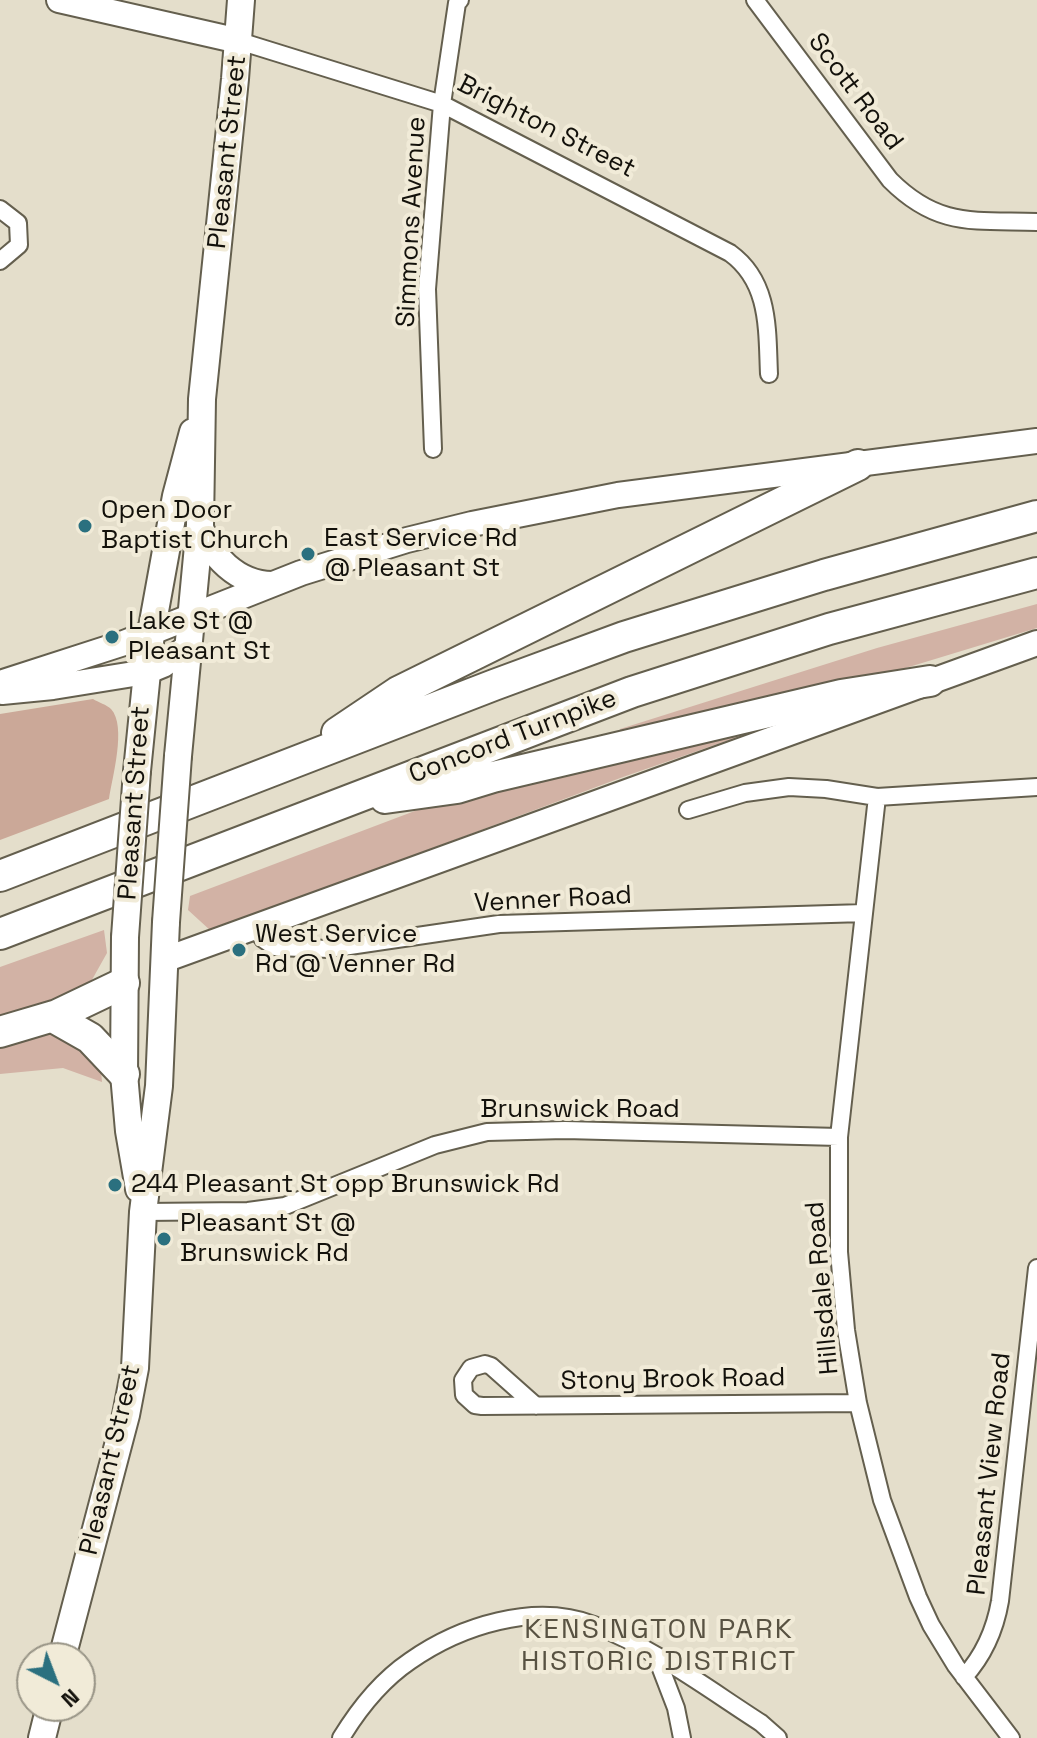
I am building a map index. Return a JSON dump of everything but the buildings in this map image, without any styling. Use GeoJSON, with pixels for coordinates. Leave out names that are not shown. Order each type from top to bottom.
{"type":"FeatureCollection","features":[{"type":"Feature","properties":{"kind":"highway"},"geometry":{"type":"LineString","coordinates":[[292,764],[398,692],[858,465]]}},
{"type":"Feature","properties":{"kind":"highway","name":"Concord Turnpike"},"geometry":{"type":"LineString","coordinates":[[0,876],[624,637],[810,579],[1037,516]]}},
{"type":"Feature","properties":{"kind":"highway","name":"Concord Turnpike"},"geometry":{"type":"LineString","coordinates":[[0,934],[568,715],[829,629],[1037,573]]}},
{"type":"Feature","properties":{"kind":"highway"},"geometry":{"type":"LineString","coordinates":[[331,806],[457,788],[841,695],[930,681]]}},
{"type":"Feature","properties":{"kind":"highway"},"geometry":{"type":"LineString","coordinates":[[0,1032],[53,1017],[124,983]]}},
{"type":"Feature","properties":{"kind":"highway"},"geometry":{"type":"LineString","coordinates":[[53,1017],[90,1038],[124,1074]]}},
{"type":"Feature","properties":{"kind":"main road","name":"Brighton Street"},"geometry":{"type":"LineString","coordinates":[[59,0],[239,41]]}},
{"type":"Feature","properties":{"kind":"main road","name":"Pleasant Street"},"geometry":{"type":"LineString","coordinates":[[66,1642],[126,1415],[135,1368],[143,1212],[159,1086],[166,922],[178,756],[200,525],[202,399],[241,0]]}},
{"type":"Feature","properties":{"kind":"main road","name":"Pleasant Street"},"geometry":{"type":"LineString","coordinates":[[143,1212],[129,1131],[124,1074],[125,937],[137,771],[151,633],[176,496],[202,399]]}},
{"type":"Feature","properties":{"kind":"main road"},"geometry":{"type":"LineString","coordinates":[[0,683],[102,651],[272,584],[407,540],[530,511],[618,495],[1037,441]]}},
{"type":"Feature","properties":{"kind":"main road"},"geometry":{"type":"LineString","coordinates":[[200,525],[211,548],[226,565],[251,581],[272,584]]}},
{"type":"Feature","properties":{"kind":"main road"},"geometry":{"type":"LineString","coordinates":[[124,983],[164,960],[254,926],[1037,643]]}},
{"type":"Feature","properties":{"kind":"main road"},"geometry":{"type":"LineString","coordinates":[[0,692],[146,672],[163,665],[189,646]]}},
{"type":"Feature","properties":{"kind":"street","name":"Simmons Avenue"},"geometry":{"type":"LineString","coordinates":[[433,449],[427,289],[442,104],[450,34],[460,0]]}},
{"type":"Feature","properties":{"kind":"street","name":"Scott Road"},"geometry":{"type":"LineString","coordinates":[[755,0],[890,180],[922,207],[956,219],[1037,222]]}},
{"type":"Feature","properties":{"kind":"street","name":"Brighton Street"},"geometry":{"type":"LineString","coordinates":[[239,41],[442,104],[707,240],[744,263],[752,272],[760,293],[769,374]]}},
{"type":"Feature","properties":{"kind":"street"},"geometry":{"type":"LineString","coordinates":[[0,209],[18,223],[19,245],[0,261]]}},
{"type":"Feature","properties":{"kind":"street"},"geometry":{"type":"LineString","coordinates":[[688,810],[745,793],[789,787],[877,797],[1037,787]]}},
{"type":"Feature","properties":{"kind":"street","name":"Hillsdale Road"},"geometry":{"type":"LineString","coordinates":[[877,797],[839,1137],[839,1252],[846,1330],[858,1403],[882,1500],[910,1577],[931,1625],[964,1677],[1011,1738]]}},
{"type":"Feature","properties":{"kind":"street","name":"Venner Road"},"geometry":{"type":"LineString","coordinates":[[254,926],[272,945],[304,949],[362,946],[514,923],[864,913]]}},
{"type":"Feature","properties":{"kind":"street","name":"Brunswick Road"},"geometry":{"type":"LineString","coordinates":[[143,1212],[237,1212],[285,1206],[435,1145],[487,1132],[565,1130],[839,1137]]}},
{"type":"Feature","properties":{"kind":"street","name":"Pleasant View Road"},"geometry":{"type":"LineString","coordinates":[[964,1677],[987,1645],[1000,1601],[1037,1268]]}},
{"type":"Feature","properties":{"kind":"street","name":"Stony Brook Road"},"geometry":{"type":"LineString","coordinates":[[536,1406],[858,1403]]}},
{"type":"Feature","properties":{"kind":"street"},"geometry":{"type":"LineString","coordinates":[[341,1738],[369,1700],[407,1663],[459,1634],[510,1619],[553,1617],[592,1624],[656,1656],[761,1723],[778,1738]]}},
{"type":"Feature","properties":{"kind":"street"},"geometry":{"type":"LineString","coordinates":[[656,1656],[676,1708],[682,1738]]}},
{"type":"Feature","properties":{"kind":"shaded area"},"geometry":{"type":"Polygon","coordinates":[[[1037,604],[1037,628],[853,684],[621,734],[620,729],[877,648],[1037,604]]]}},
{"type":"Feature","properties":{"kind":"shaded area"},"geometry":{"type":"Polygon","coordinates":[[[93,699],[111,709],[118,727],[109,799],[0,840],[0,714],[93,699]]]}},
{"type":"Feature","properties":{"kind":"shaded area"},"geometry":{"type":"Polygon","coordinates":[[[778,723],[623,777],[211,931],[188,910],[190,896],[420,809],[778,723]]]}},
{"type":"Feature","properties":{"kind":"shaded area"},"geometry":{"type":"Polygon","coordinates":[[[104,930],[107,953],[84,994],[0,1024],[0,967],[104,930]]]}},
{"type":"Feature","properties":{"kind":"shaded area"},"geometry":{"type":"Polygon","coordinates":[[[35,1034],[64,1034],[100,1058],[102,1082],[63,1068],[0,1074],[0,1046],[35,1034]]]}},
{"type":"Feature","properties":{"kind":"place","name":"Open Door Baptist Church"},"geometry":{"type":"Point","coordinates":[85,526]}},
{"type":"Feature","properties":{"kind":"place","name":"East Service Rd @ Pleasant St"},"geometry":{"type":"Point","coordinates":[308,554]}},
{"type":"Feature","properties":{"kind":"place","name":"Lake St @ Pleasant St"},"geometry":{"type":"Point","coordinates":[112,637]}},
{"type":"Feature","properties":{"kind":"place","name":"West Service Rd @ Venner Rd"},"geometry":{"type":"Point","coordinates":[239,950]}},
{"type":"Feature","properties":{"kind":"place","name":"244 Pleasant St opp Brunswick Rd"},"geometry":{"type":"Point","coordinates":[115,1185]}},
{"type":"Feature","properties":{"kind":"place","name":"Pleasant St @ Brunswick Rd"},"geometry":{"type":"Point","coordinates":[164,1239]}},
{"type":"Feature","properties":{"kind":"district","name":"KENSINGTON PARK HISTORIC DISTRICT"},"geometry":{"type":"Point","coordinates":[659,1646]}}]}
